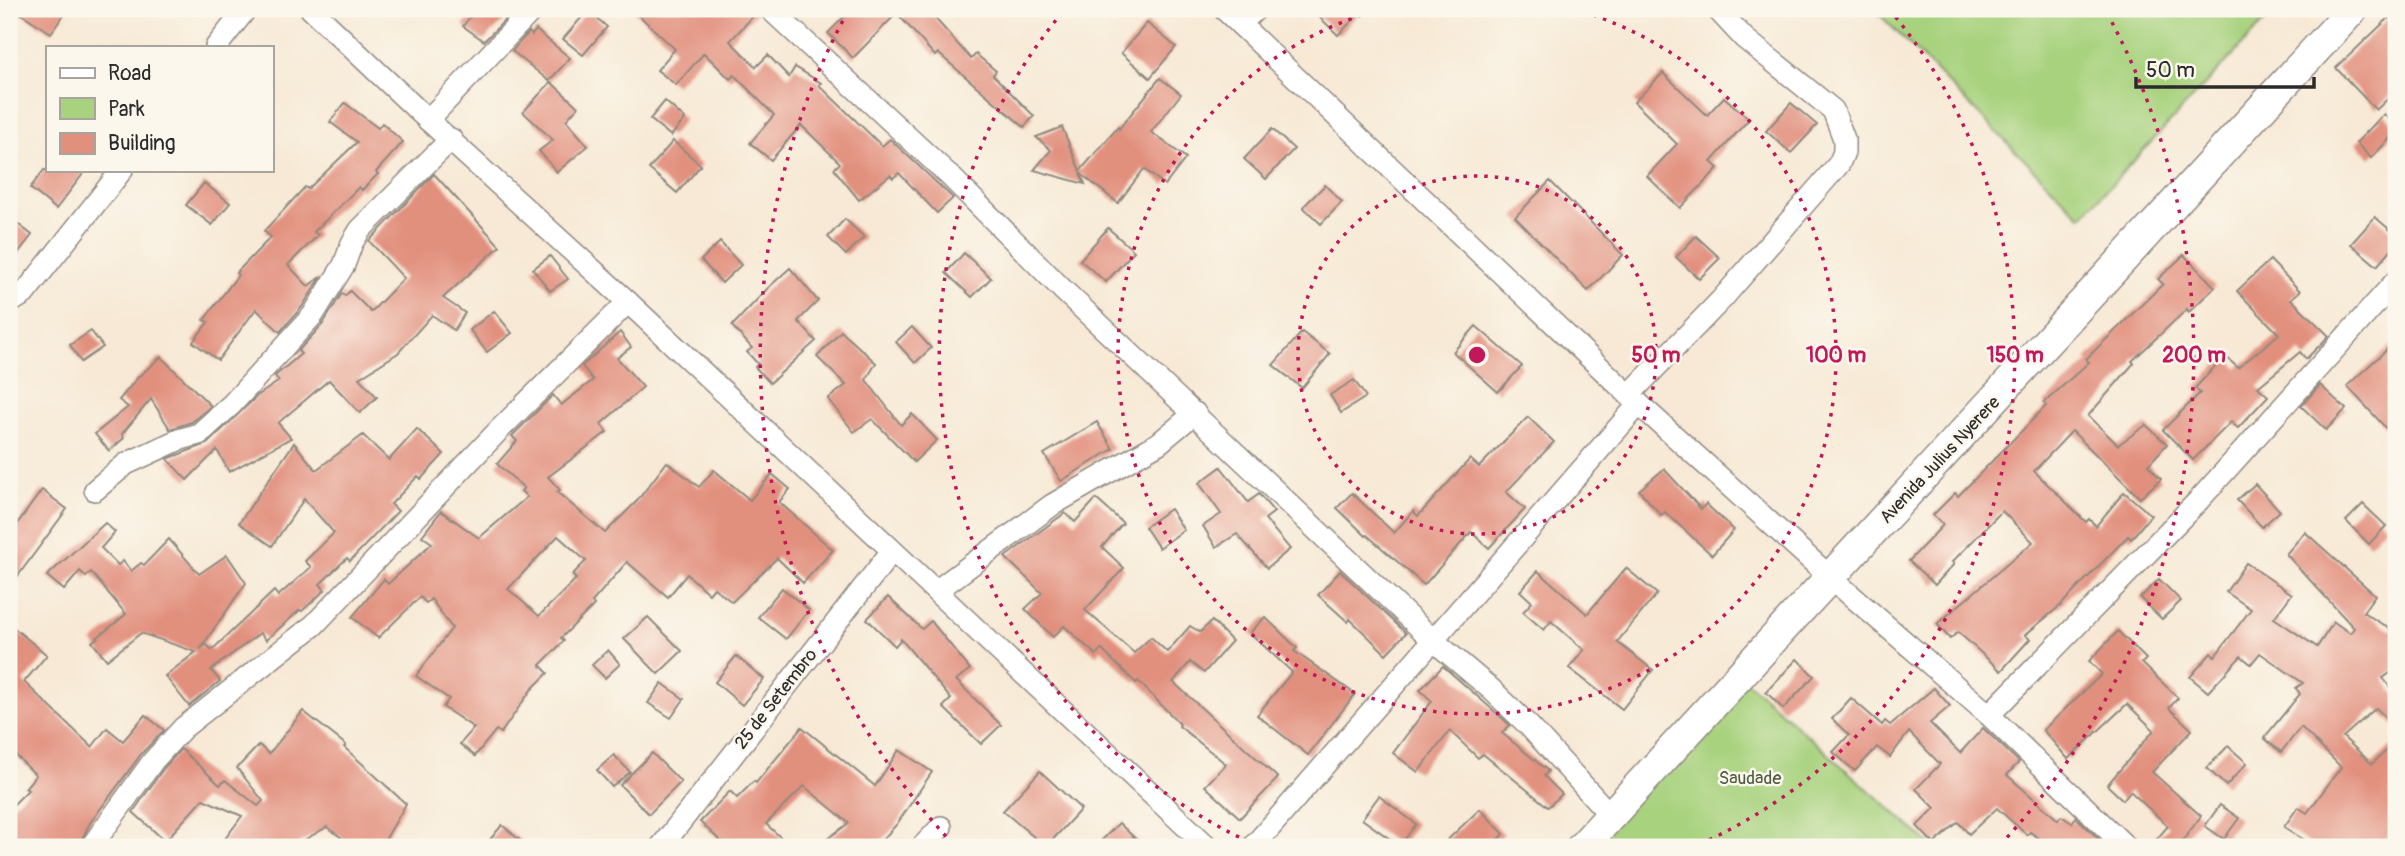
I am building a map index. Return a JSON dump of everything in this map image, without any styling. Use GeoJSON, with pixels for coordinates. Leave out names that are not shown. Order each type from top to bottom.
{"type":"FeatureCollection","features":[{"type":"Feature","properties":{"kind":"street"},"geometry":{"type":"LineString","coordinates":[[217,46],[246,9]]}},
{"type":"Feature","properties":{"kind":"street"},"geometry":{"type":"LineString","coordinates":[[311,9],[628,302],[1208,847]]}},
{"type":"Feature","properties":{"kind":"street"},"geometry":{"type":"LineString","coordinates":[[428,120],[533,9]]}},
{"type":"Feature","properties":{"kind":"street"},"geometry":{"type":"LineString","coordinates":[[770,9],[951,177],[1063,290],[1434,641],[1492,690],[1529,726],[1611,816]]}},
{"type":"Feature","properties":{"kind":"street"},"geometry":{"type":"LineString","coordinates":[[1224,9],[1634,400],[1831,578],[1990,715],[2126,847]]}},
{"type":"Feature","properties":{"kind":"street"},"geometry":{"type":"LineString","coordinates":[[1240,24],[1256,9]]}},
{"type":"Feature","properties":{"kind":"street"},"geometry":{"type":"LineString","coordinates":[[1253,847],[1434,641],[1634,400],[1839,164],[1844,152],[1844,139],[1833,110],[1744,38],[1717,9]]}},
{"type":"Feature","properties":{"kind":"street","name":"Avenida Julius Nyerere"},"geometry":{"type":"LineString","coordinates":[[1582,847],[2353,9]]}},
{"type":"Feature","properties":{"kind":"street"},"geometry":{"type":"LineString","coordinates":[[95,490],[126,464],[178,440],[199,434],[232,404],[313,315],[345,265],[352,243],[360,230],[450,139]]}},
{"type":"Feature","properties":{"kind":"street"},"geometry":{"type":"LineString","coordinates":[[9,303],[24,294],[120,172]]}},
{"type":"Feature","properties":{"kind":"street"},"geometry":{"type":"LineString","coordinates":[[1990,715],[2199,500],[2396,281]]}},
{"type":"Feature","properties":{"kind":"street"},"geometry":{"type":"LineString","coordinates":[[91,847],[153,761],[183,728],[314,625],[499,430],[628,302]]}},
{"type":"Feature","properties":{"kind":"street"},"geometry":{"type":"LineString","coordinates":[[936,591],[1052,505],[1159,443],[1195,413]]}},
{"type":"Feature","properties":{"kind":"street","name":"25 de Setembro"},"geometry":{"type":"LineString","coordinates":[[661,847],[892,551]]}},
{"type":"Feature","properties":{"kind":"street"},"geometry":{"type":"LineString","coordinates":[[922,847],[941,827]]}},
{"type":"Feature","properties":{"kind":"green space"},"geometry":{"type":"Polygon","coordinates":[[[1874,9],[2276,9],[2081,217],[1874,9]]]}},
{"type":"Feature","properties":{"kind":"green space","name":"Saudade"},"geometry":{"type":"Polygon","coordinates":[[[1745,680],[1933,847],[1593,847],[1745,680]]]}},
{"type":"Feature","properties":{"kind":"building"},"geometry":{"type":"Polygon","coordinates":[[[14,9],[68,9],[51,33],[14,9]]]}},
{"type":"Feature","properties":{"kind":"building"},"geometry":{"type":"Polygon","coordinates":[[[476,9],[498,9],[508,17],[484,41],[463,26],[476,9]]]}},
{"type":"Feature","properties":{"kind":"building"},"geometry":{"type":"Polygon","coordinates":[[[632,9],[757,9],[730,41],[756,67],[768,55],[789,77],[795,67],[821,83],[819,85],[882,146],[890,139],[953,198],[937,213],[899,173],[893,178],[890,175],[859,200],[834,169],[840,163],[801,125],[771,160],[750,143],[774,115],[734,75],[730,79],[704,53],[676,85],[657,70],[675,49],[632,9]]]}},
{"type":"Feature","properties":{"kind":"building"},"geometry":{"type":"Polygon","coordinates":[[[852,9],[927,9],[971,59],[976,54],[996,71],[993,75],[1034,116],[1024,127],[938,53],[935,56],[897,13],[853,58],[828,33],[852,9]]]}},
{"type":"Feature","properties":{"kind":"building"},"geometry":{"type":"Polygon","coordinates":[[[1311,9],[1364,9],[1338,35],[1311,9]]]}},
{"type":"Feature","properties":{"kind":"building"},"geometry":{"type":"Polygon","coordinates":[[[588,10],[607,27],[583,55],[563,39],[588,10]]]}},
{"type":"Feature","properties":{"kind":"building"},"geometry":{"type":"Polygon","coordinates":[[[2396,11],[2396,91],[2376,110],[2336,68],[2396,11]]]}},
{"type":"Feature","properties":{"kind":"building"},"geometry":{"type":"Polygon","coordinates":[[[1147,23],[1176,47],[1150,78],[1121,53],[1147,23]]]}},
{"type":"Feature","properties":{"kind":"building"},"geometry":{"type":"Polygon","coordinates":[[[536,30],[570,58],[549,81],[512,51],[529,32],[532,35],[536,30]]]}},
{"type":"Feature","properties":{"kind":"building"},"geometry":{"type":"Polygon","coordinates":[[[1663,73],[1707,115],[1724,97],[1749,119],[1711,162],[1718,168],[1680,208],[1647,176],[1677,144],[1634,102],[1663,73]]]}},
{"type":"Feature","properties":{"kind":"building"},"geometry":{"type":"Polygon","coordinates":[[[1160,78],[1181,94],[1151,132],[1186,158],[1165,185],[1144,169],[1118,203],[1080,173],[1085,184],[1034,170],[1051,150],[1036,137],[1062,127],[1080,171],[1118,127],[1119,129],[1160,78]]]}},
{"type":"Feature","properties":{"kind":"building"},"geometry":{"type":"Polygon","coordinates":[[[551,82],[578,107],[566,120],[588,146],[557,172],[539,151],[553,140],[523,112],[551,82]]]}},
{"type":"Feature","properties":{"kind":"building"},"geometry":{"type":"Polygon","coordinates":[[[665,101],[685,119],[671,136],[650,119],[665,101]]]}},
{"type":"Feature","properties":{"kind":"building"},"geometry":{"type":"Polygon","coordinates":[[[345,103],[378,128],[382,123],[403,142],[376,172],[378,174],[362,190],[359,187],[314,232],[318,235],[288,265],[308,286],[322,276],[302,307],[280,332],[256,309],[218,360],[193,342],[208,322],[204,320],[238,275],[236,273],[271,237],[264,231],[305,187],[308,189],[357,142],[330,122],[345,103]]]}},
{"type":"Feature","properties":{"kind":"building"},"geometry":{"type":"Polygon","coordinates":[[[1791,103],[1817,125],[1791,153],[1766,131],[1791,103]]]}},
{"type":"Feature","properties":{"kind":"building"},"geometry":{"type":"Polygon","coordinates":[[[2384,114],[2396,126],[2396,132],[2371,158],[2356,143],[2384,114]]]}},
{"type":"Feature","properties":{"kind":"building"},"geometry":{"type":"Polygon","coordinates":[[[1272,129],[1294,149],[1266,179],[1244,159],[1272,129]]]}},
{"type":"Feature","properties":{"kind":"building"},"geometry":{"type":"Polygon","coordinates":[[[673,141],[701,165],[677,193],[649,169],[673,141]]]}},
{"type":"Feature","properties":{"kind":"building"},"geometry":{"type":"Polygon","coordinates":[[[44,170],[84,172],[56,209],[30,188],[44,170]]]}},
{"type":"Feature","properties":{"kind":"building"},"geometry":{"type":"Polygon","coordinates":[[[434,174],[500,246],[443,298],[465,313],[454,330],[432,315],[398,353],[359,378],[377,397],[360,413],[329,380],[278,423],[291,438],[229,472],[217,450],[187,480],[167,459],[207,444],[257,396],[279,381],[275,376],[301,354],[298,351],[323,324],[342,293],[345,296],[350,291],[371,312],[404,278],[369,241],[434,174]]]}},
{"type":"Feature","properties":{"kind":"building"},"geometry":{"type":"Polygon","coordinates":[[[1550,181],[1623,255],[1588,291],[1515,217],[1550,181]]]}},
{"type":"Feature","properties":{"kind":"building"},"geometry":{"type":"Polygon","coordinates":[[[204,183],[230,203],[212,225],[186,205],[204,183]]]}},
{"type":"Feature","properties":{"kind":"building"},"geometry":{"type":"Polygon","coordinates":[[[1325,185],[1342,202],[1321,224],[1303,207],[1325,185]]]}},
{"type":"Feature","properties":{"kind":"building"},"geometry":{"type":"Polygon","coordinates":[[[9,217],[32,235],[9,265],[9,217]]]}},
{"type":"Feature","properties":{"kind":"building"},"geometry":{"type":"Polygon","coordinates":[[[2375,217],[2396,235],[2396,244],[2377,266],[2351,244],[2375,217]]]}},
{"type":"Feature","properties":{"kind":"building"},"geometry":{"type":"Polygon","coordinates":[[[845,219],[864,237],[846,255],[828,237],[845,219]]]}},
{"type":"Feature","properties":{"kind":"building"},"geometry":{"type":"Polygon","coordinates":[[[1108,228],[1134,251],[1106,282],[1080,260],[1108,228]]]}},
{"type":"Feature","properties":{"kind":"building"},"geometry":{"type":"Polygon","coordinates":[[[1696,236],[1720,258],[1699,279],[1676,257],[1696,236]]]}},
{"type":"Feature","properties":{"kind":"building"},"geometry":{"type":"Polygon","coordinates":[[[720,242],[741,265],[722,283],[701,260],[720,242]]]}},
{"type":"Feature","properties":{"kind":"building"},"geometry":{"type":"Polygon","coordinates":[[[964,253],[991,278],[972,297],[946,273],[964,253]]]}},
{"type":"Feature","properties":{"kind":"building"},"geometry":{"type":"Polygon","coordinates":[[[2184,255],[2215,287],[2189,312],[2187,309],[2132,361],[2134,363],[2088,416],[2118,445],[2146,425],[2167,444],[2148,465],[2161,479],[2140,498],[2072,431],[2034,471],[2086,522],[2089,519],[2096,526],[2124,492],[2151,515],[2131,539],[2128,536],[2061,605],[2025,635],[2030,639],[2001,671],[1958,632],[1950,639],[1937,624],[2033,542],[2002,511],[1952,562],[1954,564],[1935,585],[1909,561],[1943,525],[1933,515],[1955,493],[1958,496],[2046,406],[2044,403],[2089,362],[2086,359],[2163,284],[2158,279],[2184,255]]]}},
{"type":"Feature","properties":{"kind":"building"},"geometry":{"type":"Polygon","coordinates":[[[550,256],[568,279],[550,291],[533,269],[550,256]]]}},
{"type":"Feature","properties":{"kind":"building"},"geometry":{"type":"Polygon","coordinates":[[[2270,260],[2300,291],[2291,299],[2329,336],[2306,359],[2300,352],[2258,387],[2268,396],[2238,428],[2231,422],[2193,460],[2163,430],[2200,393],[2195,388],[2225,356],[2238,368],[2279,334],[2237,291],[2270,260]]]}},
{"type":"Feature","properties":{"kind":"building"},"geometry":{"type":"Polygon","coordinates":[[[790,268],[818,301],[798,321],[816,341],[770,383],[755,367],[758,364],[747,352],[752,348],[732,326],[790,268]]]}},
{"type":"Feature","properties":{"kind":"building"},"geometry":{"type":"Polygon","coordinates":[[[494,311],[512,333],[487,352],[470,330],[494,311]]]}},
{"type":"Feature","properties":{"kind":"building"},"geometry":{"type":"Polygon","coordinates":[[[1476,326],[1522,366],[1498,392],[1453,352],[1476,326]]]}},
{"type":"Feature","properties":{"kind":"building"},"geometry":{"type":"Polygon","coordinates":[[[912,327],[931,348],[915,363],[896,342],[912,327]]]}},
{"type":"Feature","properties":{"kind":"building"},"geometry":{"type":"Polygon","coordinates":[[[91,331],[103,347],[81,362],[70,345],[91,331]]]}},
{"type":"Feature","properties":{"kind":"building"},"geometry":{"type":"Polygon","coordinates":[[[841,331],[876,363],[866,380],[901,425],[912,414],[937,440],[914,462],[872,419],[854,432],[828,399],[846,385],[817,357],[841,331]]]}},
{"type":"Feature","properties":{"kind":"building"},"geometry":{"type":"Polygon","coordinates":[[[620,332],[631,347],[617,358],[643,387],[601,424],[607,432],[548,477],[560,490],[557,492],[605,533],[637,501],[667,462],[699,487],[714,470],[750,500],[772,474],[790,489],[779,502],[833,550],[803,583],[777,558],[732,602],[714,588],[709,594],[687,574],[668,597],[627,562],[592,602],[594,605],[561,638],[564,641],[540,665],[548,673],[531,690],[501,733],[496,730],[475,756],[460,744],[474,728],[443,707],[449,699],[416,676],[452,628],[431,599],[426,603],[420,597],[378,638],[352,617],[384,579],[388,584],[432,543],[422,536],[441,511],[479,538],[527,497],[521,491],[524,488],[497,464],[517,441],[512,436],[553,395],[561,405],[593,380],[582,366],[620,332]],[[558,536],[508,589],[539,616],[576,579],[572,575],[586,561],[558,536]]]}},
{"type":"Feature","properties":{"kind":"building"},"geometry":{"type":"Polygon","coordinates":[[[1302,332],[1330,354],[1302,388],[1273,365],[1302,332]]]}},
{"type":"Feature","properties":{"kind":"building"},"geometry":{"type":"Polygon","coordinates":[[[2396,341],[2396,439],[2347,386],[2396,341]]]}},
{"type":"Feature","properties":{"kind":"building"},"geometry":{"type":"Polygon","coordinates":[[[161,357],[211,406],[192,422],[170,429],[151,399],[122,434],[124,438],[109,451],[95,434],[128,407],[119,400],[138,377],[161,357]]]}},
{"type":"Feature","properties":{"kind":"building"},"geometry":{"type":"Polygon","coordinates":[[[1354,380],[1366,397],[1341,413],[1330,395],[1354,380]]]}},
{"type":"Feature","properties":{"kind":"building"},"geometry":{"type":"Polygon","coordinates":[[[2320,385],[2346,409],[2326,430],[2301,406],[2320,385]]]}},
{"type":"Feature","properties":{"kind":"building"},"geometry":{"type":"Polygon","coordinates":[[[1528,417],[1554,442],[1506,492],[1525,509],[1489,548],[1471,532],[1424,585],[1337,508],[1352,493],[1394,533],[1413,511],[1418,516],[1470,459],[1479,467],[1528,417]]]}},
{"type":"Feature","properties":{"kind":"building"},"geometry":{"type":"Polygon","coordinates":[[[1097,422],[1113,449],[1061,481],[1044,454],[1097,422]]]}},
{"type":"Feature","properties":{"kind":"building"},"geometry":{"type":"Polygon","coordinates":[[[417,429],[444,454],[421,479],[418,476],[391,504],[398,511],[350,561],[347,558],[320,584],[325,590],[302,611],[266,640],[260,633],[211,670],[220,681],[189,706],[165,676],[196,652],[141,633],[107,660],[92,642],[126,614],[91,572],[86,577],[80,571],[64,590],[47,576],[105,523],[115,532],[101,548],[118,565],[123,561],[131,571],[141,563],[144,565],[169,539],[199,574],[227,555],[246,583],[200,649],[206,644],[212,650],[274,591],[278,596],[311,567],[305,561],[334,533],[304,499],[272,546],[239,523],[294,443],[316,470],[363,435],[389,460],[417,429]]]}},
{"type":"Feature","properties":{"kind":"building"},"geometry":{"type":"Polygon","coordinates":[[[1221,467],[1248,502],[1259,494],[1274,512],[1265,519],[1290,549],[1267,568],[1237,534],[1216,547],[1203,526],[1221,514],[1199,483],[1221,467]]]}},
{"type":"Feature","properties":{"kind":"building"},"geometry":{"type":"Polygon","coordinates":[[[1664,469],[1701,509],[1706,504],[1734,530],[1712,555],[1665,512],[1661,515],[1639,490],[1664,469]]]}},
{"type":"Feature","properties":{"kind":"building"},"geometry":{"type":"Polygon","coordinates":[[[2255,484],[2280,511],[2262,527],[2237,500],[2255,484]]]}},
{"type":"Feature","properties":{"kind":"building"},"geometry":{"type":"Polygon","coordinates":[[[42,490],[67,509],[9,588],[9,535],[42,490]]]}},
{"type":"Feature","properties":{"kind":"building"},"geometry":{"type":"Polygon","coordinates":[[[1096,499],[1123,523],[1102,547],[1124,568],[1085,610],[1134,653],[1151,637],[1167,652],[1190,626],[1200,632],[1212,621],[1232,641],[1204,673],[1190,662],[1173,682],[1278,778],[1240,818],[1205,786],[1226,764],[1179,726],[1138,681],[1136,683],[1101,649],[1096,655],[1064,626],[1053,637],[1025,609],[1042,593],[1005,557],[1065,513],[1075,522],[1096,499]]]}},
{"type":"Feature","properties":{"kind":"building"},"geometry":{"type":"Polygon","coordinates":[[[2363,504],[2386,526],[2369,544],[2346,521],[2363,504]]]}},
{"type":"Feature","properties":{"kind":"building"},"geometry":{"type":"Polygon","coordinates":[[[1170,509],[1184,530],[1159,548],[1145,527],[1170,509]]]}},
{"type":"Feature","properties":{"kind":"building"},"geometry":{"type":"Polygon","coordinates":[[[2305,532],[2375,595],[2363,612],[2396,633],[2396,669],[2383,678],[2396,695],[2396,727],[2376,708],[2343,737],[2372,764],[2396,742],[2396,829],[2379,847],[2315,847],[2284,827],[2298,807],[2307,813],[2341,767],[2301,727],[2281,752],[2264,738],[2300,694],[2296,688],[2303,683],[2260,653],[2251,664],[2241,656],[2208,692],[2190,677],[2211,653],[2215,656],[2251,609],[2226,592],[2246,563],[2292,594],[2274,618],[2317,647],[2334,622],[2350,633],[2354,628],[2286,554],[2305,532]]]}},
{"type":"Feature","properties":{"kind":"building"},"geometry":{"type":"Polygon","coordinates":[[[1626,568],[1657,594],[1617,642],[1653,670],[1622,709],[1569,668],[1584,650],[1551,621],[1544,630],[1523,612],[1532,602],[1520,591],[1538,571],[1587,614],[1626,568]]]}},
{"type":"Feature","properties":{"kind":"building"},"geometry":{"type":"Polygon","coordinates":[[[1340,571],[1406,633],[1386,654],[1350,619],[1348,622],[1318,595],[1340,571]]]}},
{"type":"Feature","properties":{"kind":"building"},"geometry":{"type":"Polygon","coordinates":[[[2159,579],[2181,601],[2162,619],[2140,598],[2159,579]]]}},
{"type":"Feature","properties":{"kind":"building"},"geometry":{"type":"Polygon","coordinates":[[[782,588],[809,610],[786,639],[758,617],[782,588]]]}},
{"type":"Feature","properties":{"kind":"building"},"geometry":{"type":"Polygon","coordinates":[[[888,597],[922,629],[931,621],[970,669],[956,680],[1001,725],[981,744],[943,707],[951,699],[901,639],[895,646],[867,619],[888,597]]]}},
{"type":"Feature","properties":{"kind":"building"},"geometry":{"type":"Polygon","coordinates":[[[648,617],[682,651],[658,674],[624,639],[648,617]]]}},
{"type":"Feature","properties":{"kind":"building"},"geometry":{"type":"Polygon","coordinates":[[[1265,617],[1297,648],[1294,651],[1355,694],[1308,755],[1257,715],[1292,672],[1250,633],[1265,617]]]}},
{"type":"Feature","properties":{"kind":"building"},"geometry":{"type":"Polygon","coordinates":[[[9,624],[47,655],[24,682],[92,747],[107,728],[123,741],[145,715],[164,730],[142,753],[90,823],[78,847],[9,847],[9,809],[28,790],[25,788],[36,775],[9,749],[9,624]]]}},
{"type":"Feature","properties":{"kind":"building"},"geometry":{"type":"Polygon","coordinates":[[[2118,631],[2146,659],[2142,663],[2178,698],[2169,708],[2192,730],[2152,772],[2201,816],[2178,847],[2150,847],[2168,826],[2130,791],[2123,800],[2107,785],[2154,730],[2127,704],[2068,759],[2043,730],[2102,674],[2089,661],[2118,631]]]}},
{"type":"Feature","properties":{"kind":"building"},"geometry":{"type":"Polygon","coordinates":[[[608,650],[620,664],[605,678],[592,665],[608,650]]]}},
{"type":"Feature","properties":{"kind":"building"},"geometry":{"type":"Polygon","coordinates":[[[736,656],[764,679],[742,705],[715,682],[736,656]]]}},
{"type":"Feature","properties":{"kind":"building"},"geometry":{"type":"Polygon","coordinates":[[[1797,659],[1814,676],[1783,709],[1766,692],[1797,659]]]}},
{"type":"Feature","properties":{"kind":"building"},"geometry":{"type":"Polygon","coordinates":[[[1443,666],[1510,725],[1502,733],[1548,771],[1544,776],[1562,794],[1548,807],[1483,754],[1478,758],[1450,731],[1418,772],[1393,753],[1432,701],[1420,690],[1443,666]]]}},
{"type":"Feature","properties":{"kind":"building"},"geometry":{"type":"Polygon","coordinates":[[[662,683],[684,699],[671,718],[648,703],[662,683]]]}},
{"type":"Feature","properties":{"kind":"building"},"geometry":{"type":"Polygon","coordinates":[[[1934,688],[1950,706],[1930,723],[1960,753],[1983,728],[2019,762],[2007,775],[2058,820],[2061,816],[2072,823],[2076,817],[2107,847],[2052,847],[2030,832],[2027,835],[1997,808],[1969,834],[1958,822],[1934,844],[1917,826],[1935,808],[1916,789],[1940,764],[1909,732],[1890,757],[1877,747],[1855,771],[1833,752],[1849,735],[1832,719],[1851,698],[1882,725],[1885,721],[1890,725],[1934,688]]]}},
{"type":"Feature","properties":{"kind":"building"},"geometry":{"type":"Polygon","coordinates":[[[303,711],[346,745],[344,747],[406,804],[381,847],[354,847],[327,827],[292,847],[219,847],[242,816],[203,799],[165,841],[133,812],[163,769],[181,749],[220,785],[225,780],[258,806],[263,801],[237,768],[259,745],[269,754],[303,711]]]}},
{"type":"Feature","properties":{"kind":"building"},"geometry":{"type":"Polygon","coordinates":[[[802,727],[875,786],[899,750],[932,772],[897,824],[876,847],[816,847],[849,823],[804,786],[766,824],[791,847],[727,847],[700,822],[730,791],[737,798],[754,781],[756,783],[802,727]]]}},
{"type":"Feature","properties":{"kind":"building"},"geometry":{"type":"Polygon","coordinates":[[[2228,746],[2247,763],[2226,786],[2207,768],[2228,746]]]}},
{"type":"Feature","properties":{"kind":"building"},"geometry":{"type":"Polygon","coordinates":[[[652,753],[681,782],[649,814],[620,785],[652,753]]]}},
{"type":"Feature","properties":{"kind":"building"},"geometry":{"type":"Polygon","coordinates":[[[614,755],[630,772],[612,787],[597,770],[614,755]]]}},
{"type":"Feature","properties":{"kind":"building"},"geometry":{"type":"Polygon","coordinates":[[[1040,771],[1081,809],[1046,847],[1003,811],[1040,771]]]}},
{"type":"Feature","properties":{"kind":"building"},"geometry":{"type":"Polygon","coordinates":[[[1379,796],[1416,824],[1400,846],[1362,819],[1379,796]]]}},
{"type":"Feature","properties":{"kind":"building"},"geometry":{"type":"Polygon","coordinates":[[[2220,805],[2239,818],[2224,839],[2205,826],[2220,805]]]}},
{"type":"Feature","properties":{"kind":"building"},"geometry":{"type":"Polygon","coordinates":[[[1480,809],[1504,834],[1489,847],[1440,847],[1480,809]]]}},
{"type":"Feature","properties":{"kind":"building"},"geometry":{"type":"Polygon","coordinates":[[[1119,823],[1144,847],[1095,847],[1119,823]]]}},
{"type":"Feature","properties":{"kind":"building"},"geometry":{"type":"Polygon","coordinates":[[[502,825],[528,847],[484,847],[502,825]]]}}]}
